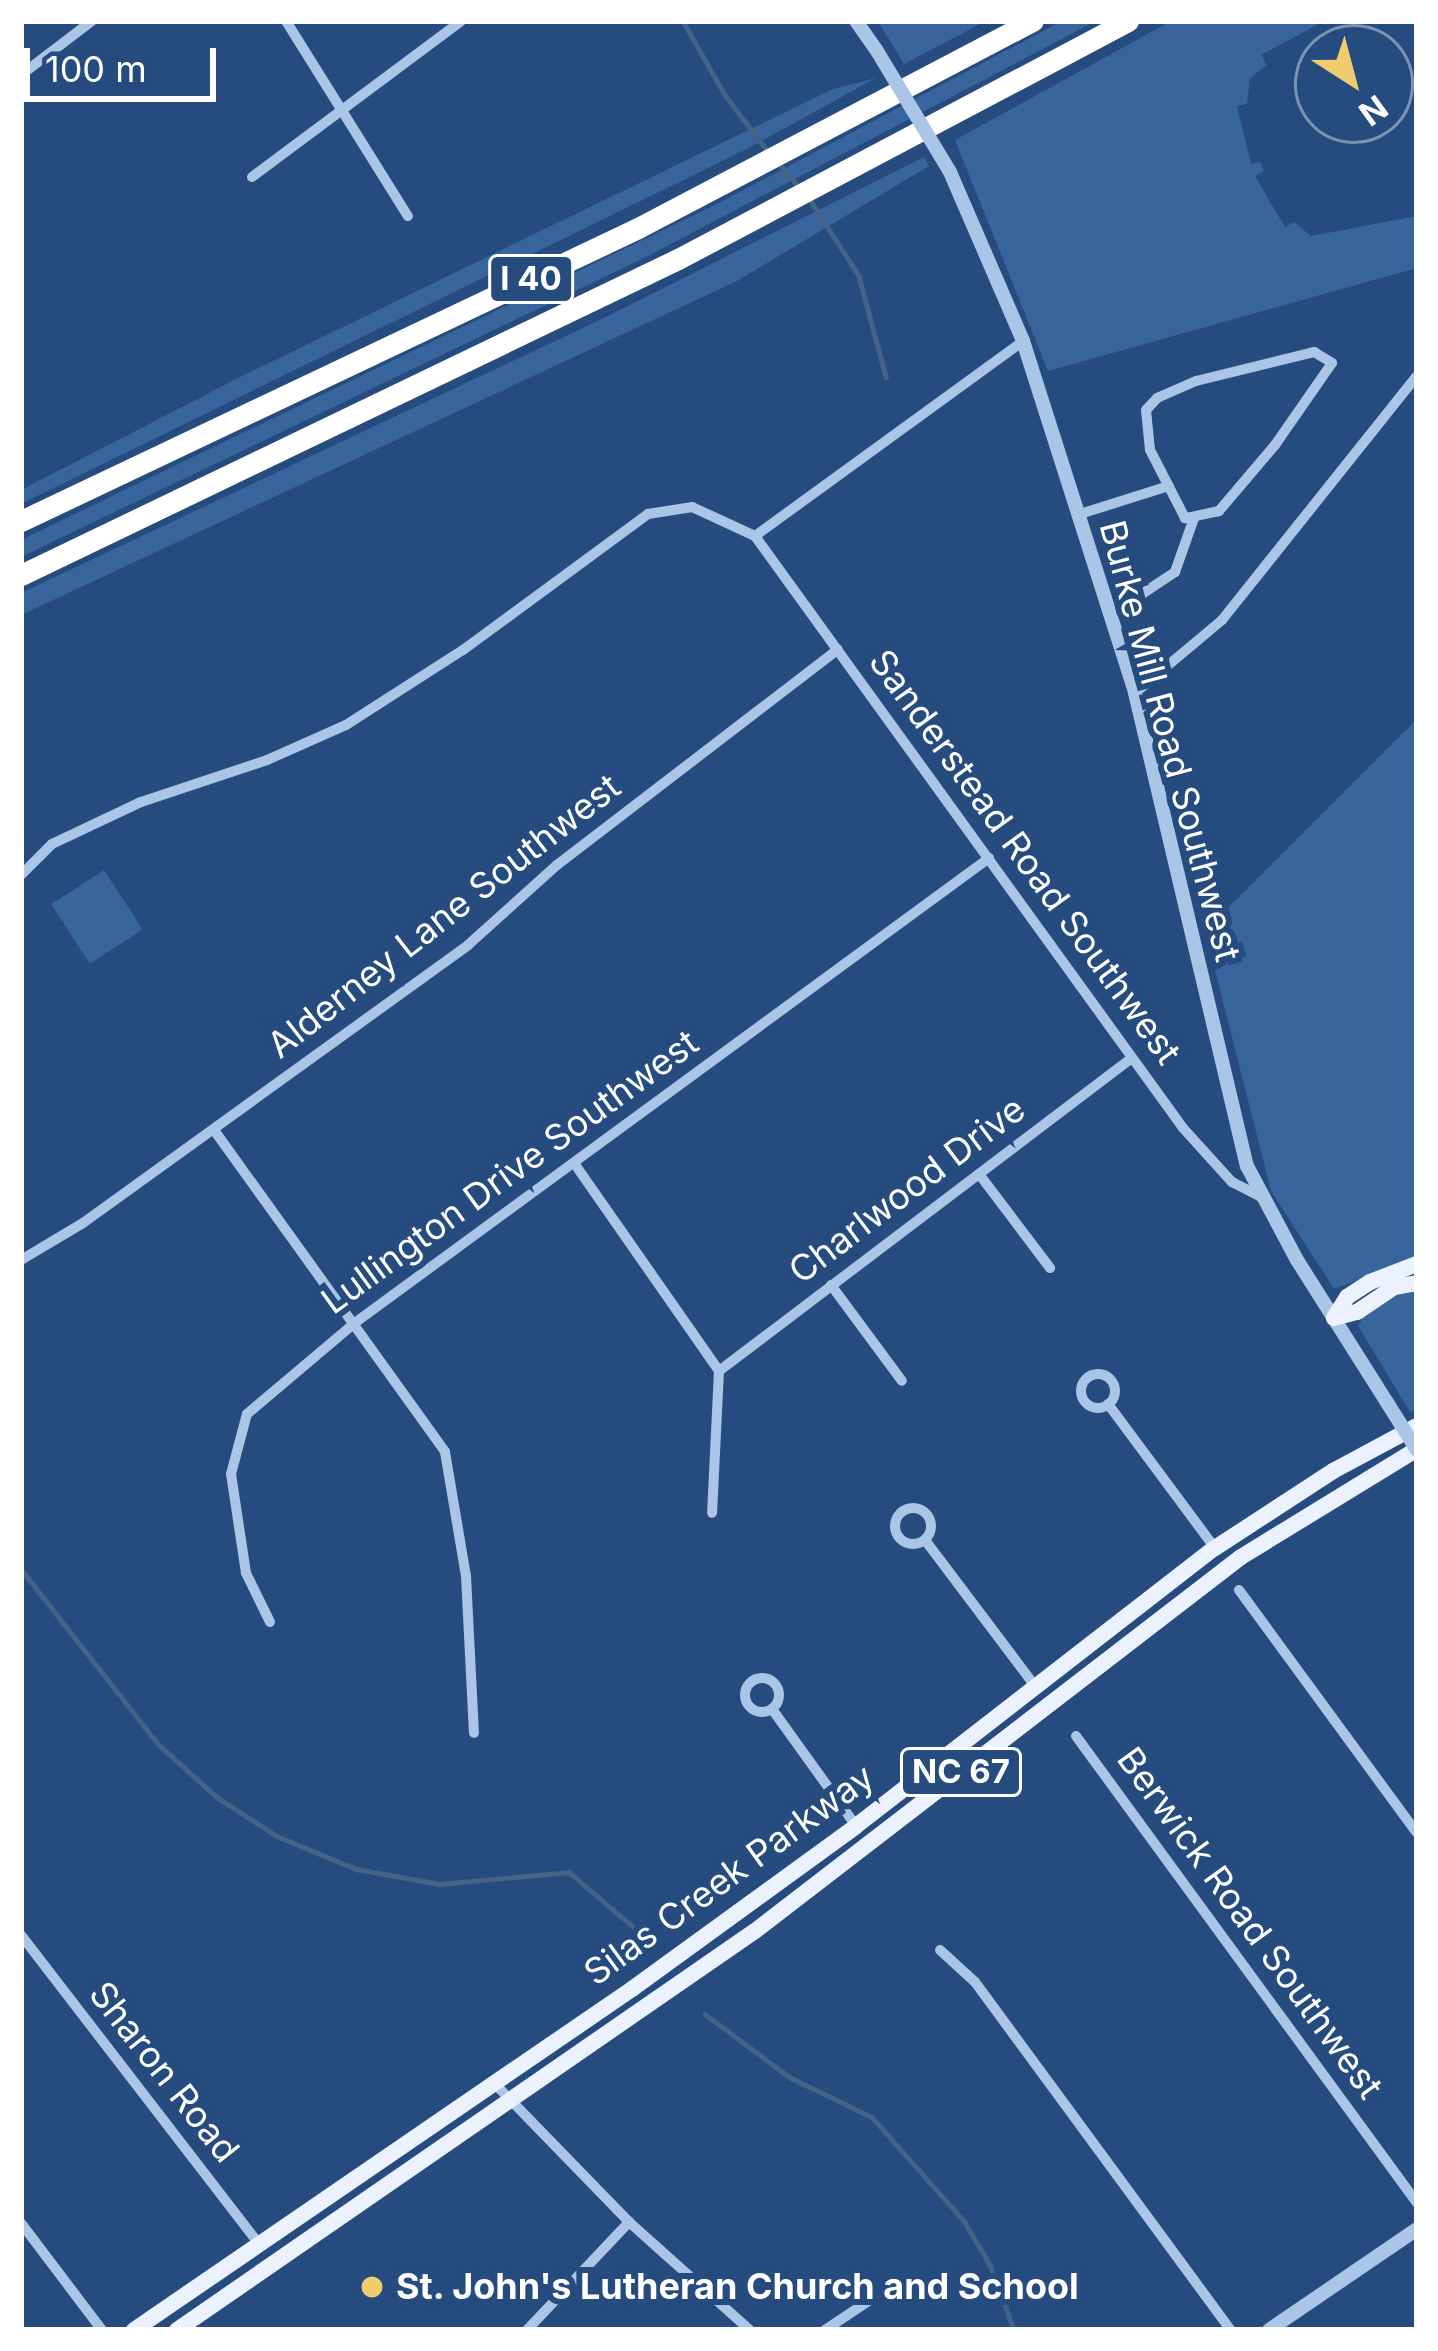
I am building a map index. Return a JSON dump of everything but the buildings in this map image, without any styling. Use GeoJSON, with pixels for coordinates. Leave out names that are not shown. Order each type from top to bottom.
{"type":"FeatureCollection","features":[{"type":"Feature","properties":{"kind":"highway","name":"I 40"},"geometry":{"type":"LineString","coordinates":[[21,521],[638,228],[1033,21]]}},
{"type":"Feature","properties":{"kind":"highway","name":"I 40"},"geometry":{"type":"LineString","coordinates":[[21,575],[678,260],[1128,21]]}},
{"type":"Feature","properties":{"kind":"main road"},"geometry":{"type":"LineString","coordinates":[[1334,1318],[1347,1297],[1370,1282],[1417,1264]]}},
{"type":"Feature","properties":{"kind":"main road"},"geometry":{"type":"LineString","coordinates":[[1334,1318],[1357,1312],[1394,1287],[1417,1283]]}},
{"type":"Feature","properties":{"kind":"main road"},"geometry":{"type":"LineString","coordinates":[[1333,1471],[1372,1437],[1417,1415]]}},
{"type":"Feature","properties":{"kind":"main road","name":"Silas Creek Parkway"},"geometry":{"type":"LineString","coordinates":[[134,2330],[495,2084],[856,1826],[1215,1548],[1333,1471],[1417,1426]]}},
{"type":"Feature","properties":{"kind":"main road","name":"Silas Creek Parkway"},"geometry":{"type":"LineString","coordinates":[[177,2330],[755,1931],[1240,1557],[1417,1449]]}},
{"type":"Feature","properties":{"kind":"street"},"geometry":{"type":"LineString","coordinates":[[21,76],[92,21]]}},
{"type":"Feature","properties":{"kind":"street"},"geometry":{"type":"LineString","coordinates":[[286,21],[408,216]]}},
{"type":"Feature","properties":{"kind":"street"},"geometry":{"type":"LineString","coordinates":[[252,177],[461,21]]}},
{"type":"Feature","properties":{"kind":"street","name":"Burke Mill Road Southwest"},"geometry":{"type":"LineString","coordinates":[[856,21],[950,172],[1023,340],[1135,693],[1238,1136],[1261,1197],[1417,1449]]}},
{"type":"Feature","properties":{"kind":"street"},"geometry":{"type":"LineString","coordinates":[[21,875],[52,844],[141,802],[267,760],[346,725],[463,650],[648,514],[692,507],[755,536],[1023,340]]}},
{"type":"Feature","properties":{"kind":"street"},"geometry":{"type":"LineString","coordinates":[[1314,352],[1331,358],[1275,445],[1219,511],[1194,518],[1185,518],[1169,486],[1144,428],[1146,410],[1157,398],[1274,360],[1314,352]]}},
{"type":"Feature","properties":{"kind":"street"},"geometry":{"type":"LineString","coordinates":[[1135,693],[1222,620],[1417,376]]}},
{"type":"Feature","properties":{"kind":"street"},"geometry":{"type":"LineString","coordinates":[[1080,514],[1169,486]]}},
{"type":"Feature","properties":{"kind":"street"},"geometry":{"type":"LineString","coordinates":[[1127,604],[1175,572],[1194,518]]}},
{"type":"Feature","properties":{"kind":"street","name":"Sanderstead Road Southwest"},"geometry":{"type":"LineString","coordinates":[[755,536],[1178,1121],[1232,1182],[1261,1197]]}},
{"type":"Feature","properties":{"kind":"street","name":"Alderney Lane Southwest"},"geometry":{"type":"LineString","coordinates":[[21,1260],[214,1130],[468,945],[556,865],[838,649]]}},
{"type":"Feature","properties":{"kind":"street","name":"Lullington Drive Southwest"},"geometry":{"type":"LineString","coordinates":[[269,1622],[246,1573],[231,1474],[247,1414],[356,1322],[989,858]]}},
{"type":"Feature","properties":{"kind":"street","name":"Charlwood Drive"},"geometry":{"type":"LineString","coordinates":[[719,1371],[1132,1058]]}},
{"type":"Feature","properties":{"kind":"street"},"geometry":{"type":"LineString","coordinates":[[214,1130],[445,1452],[466,1576],[474,1733]]}},
{"type":"Feature","properties":{"kind":"street"},"geometry":{"type":"LineString","coordinates":[[574,1163],[719,1371],[712,1513]]}},
{"type":"Feature","properties":{"kind":"street"},"geometry":{"type":"LineString","coordinates":[[979,1174],[1050,1268]]}},
{"type":"Feature","properties":{"kind":"street"},"geometry":{"type":"LineString","coordinates":[[831,1285],[902,1381]]}},
{"type":"Feature","properties":{"kind":"street"},"geometry":{"type":"LineString","coordinates":[[1108,1404],[1215,1548]]}},
{"type":"Feature","properties":{"kind":"street"},"geometry":{"type":"LineString","coordinates":[[925,1540],[1035,1686]]}},
{"type":"Feature","properties":{"kind":"street"},"geometry":{"type":"LineString","coordinates":[[1239,1590],[1417,1833]]}},
{"type":"Feature","properties":{"kind":"street"},"geometry":{"type":"LineString","coordinates":[[772,1709],[856,1826]]}},
{"type":"Feature","properties":{"kind":"street","name":"Berwick Road Southwest"},"geometry":{"type":"LineString","coordinates":[[1076,1736],[1417,2203]]}},
{"type":"Feature","properties":{"kind":"street","name":"Sharon Road"},"geometry":{"type":"LineString","coordinates":[[21,1935],[260,2245]]}},
{"type":"Feature","properties":{"kind":"street"},"geometry":{"type":"LineString","coordinates":[[940,1950],[975,1982],[1231,2330]]}},
{"type":"Feature","properties":{"kind":"street"},"geometry":{"type":"LineString","coordinates":[[495,2084],[629,2222],[750,2330]]}},
{"type":"Feature","properties":{"kind":"street"},"geometry":{"type":"LineString","coordinates":[[527,2330],[629,2222]]}},
{"type":"Feature","properties":{"kind":"street"},"geometry":{"type":"LineString","coordinates":[[21,2223],[101,2330]]}},
{"type":"Feature","properties":{"kind":"street"},"geometry":{"type":"LineString","coordinates":[[1268,2330],[1417,2229]]}},
{"type":"Feature","properties":{"kind":"street"},"geometry":{"type":"LineString","coordinates":[[825,2330],[873,2298]]}},
{"type":"Feature","properties":{"kind":"shaded area"},"geometry":{"type":"Polygon","coordinates":[[[878,21],[986,21],[904,64],[878,21]]]}},
{"type":"Feature","properties":{"kind":"shaded area"},"geometry":{"type":"Polygon","coordinates":[[[1062,21],[1096,21],[646,257],[21,557],[21,540],[717,204],[1062,21]]]}},
{"type":"Feature","properties":{"kind":"shaded area"},"geometry":{"type":"Polygon","coordinates":[[[1171,21],[1324,21],[1294,24],[1294,37],[1261,55],[1267,65],[1250,78],[1247,104],[1237,106],[1251,164],[1260,162],[1264,171],[1255,176],[1285,227],[1294,222],[1311,236],[1417,216],[1417,268],[1048,371],[955,140],[1171,21]]]}},
{"type":"Feature","properties":{"kind":"shaded area"},"geometry":{"type":"Polygon","coordinates":[[[876,78],[749,148],[21,504],[21,490],[240,377],[833,89],[876,78]]]}},
{"type":"Feature","properties":{"kind":"shaded area"},"geometry":{"type":"Polygon","coordinates":[[[924,157],[929,166],[737,281],[21,615],[21,593],[606,317],[924,157]]]}},
{"type":"Feature","properties":{"kind":"shaded area"},"geometry":{"type":"Polygon","coordinates":[[[1417,719],[1417,1259],[1334,1289],[1271,1191],[1205,931],[1417,719]]]}},
{"type":"Feature","properties":{"kind":"shaded area"},"geometry":{"type":"Polygon","coordinates":[[[104,870],[143,930],[90,964],[51,904],[104,870]]]}},
{"type":"Feature","properties":{"kind":"shaded area"},"geometry":{"type":"Polygon","coordinates":[[[1417,1290],[1417,1409],[1410,1412],[1358,1326],[1366,1312],[1392,1296],[1417,1290]]]}},
{"type":"Feature","properties":{"kind":"waterway"},"geometry":{"type":"LineString","coordinates":[[683,21],[725,95],[770,154]]}},
{"type":"Feature","properties":{"kind":"waterway"},"geometry":{"type":"LineString","coordinates":[[778,162],[797,185]]}},
{"type":"Feature","properties":{"kind":"waterway"},"geometry":{"type":"LineString","coordinates":[[809,198],[859,276],[886,377]]}},
{"type":"Feature","properties":{"kind":"waterway"},"geometry":{"type":"LineString","coordinates":[[21,1569],[158,1744],[218,1798],[277,1836],[356,1869],[440,1884],[569,1872],[649,1940]]}},
{"type":"Feature","properties":{"kind":"waterway"},"geometry":{"type":"LineString","coordinates":[[705,2014],[791,2078],[872,2117],[965,2222],[991,2267],[1014,2330]]}},
{"type":"Feature","properties":{"kind":"place","name":"St. John's Lutheran Church and School"},"geometry":{"type":"Point","coordinates":[372,2287]}}]}
